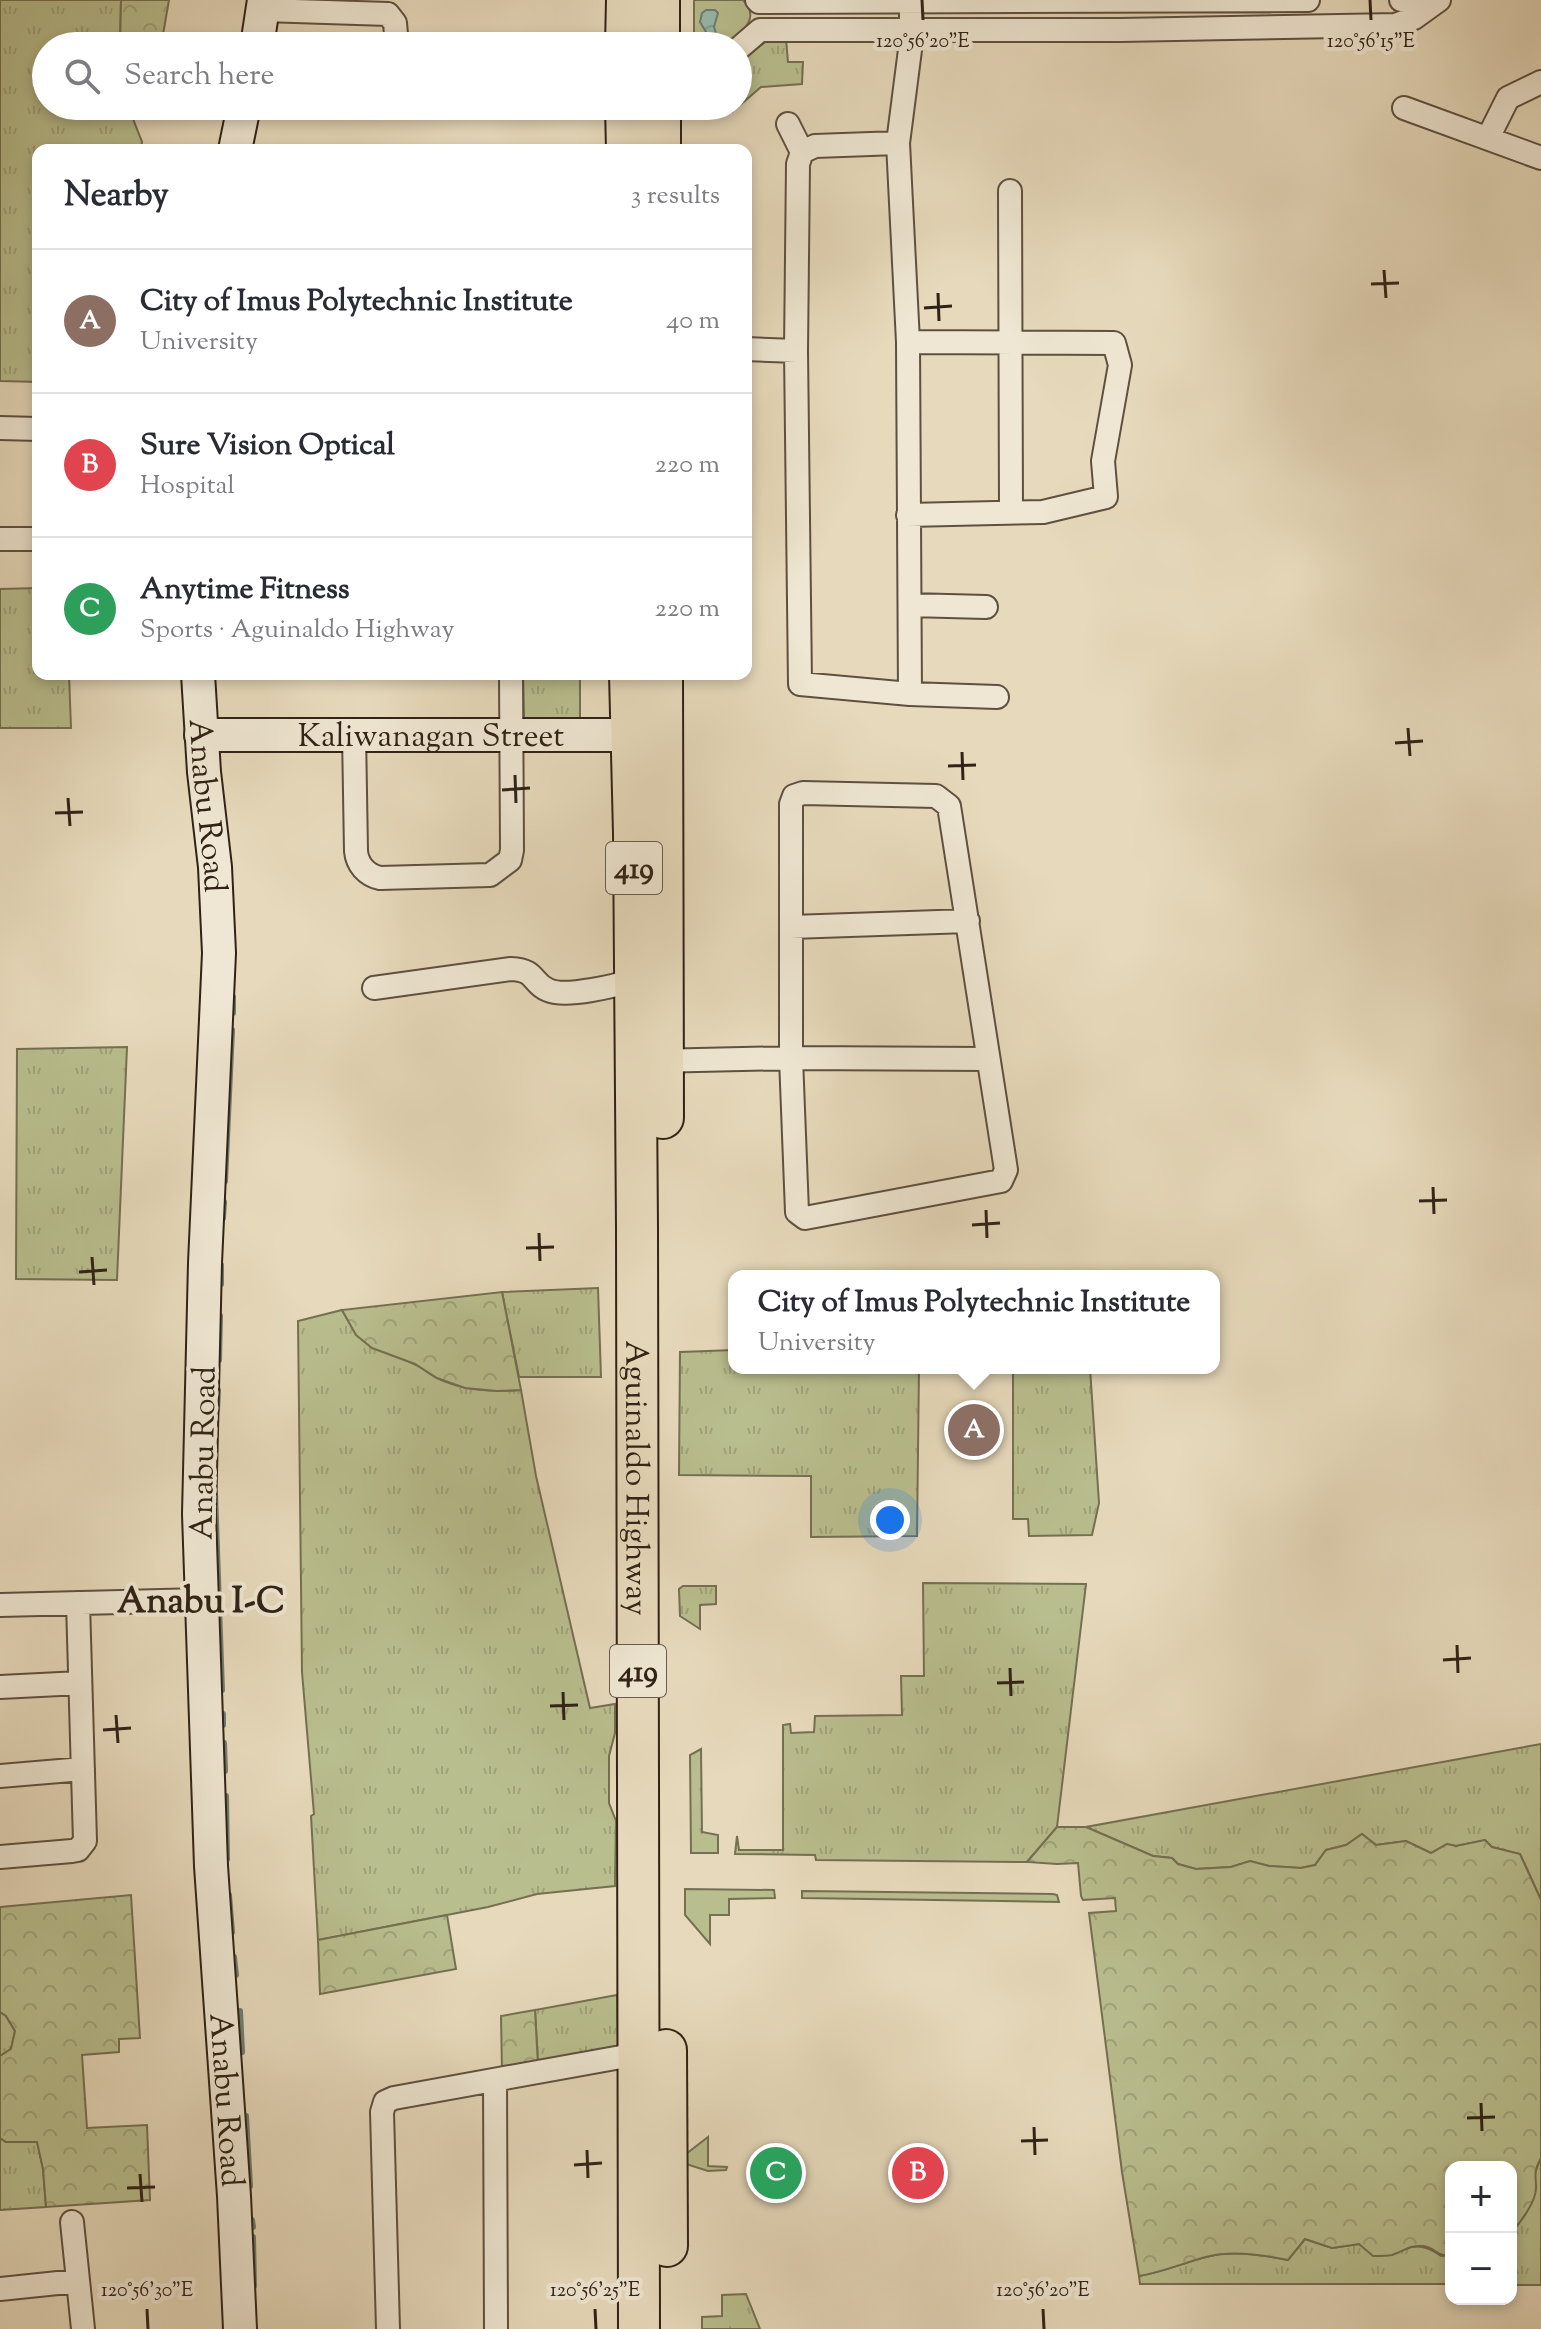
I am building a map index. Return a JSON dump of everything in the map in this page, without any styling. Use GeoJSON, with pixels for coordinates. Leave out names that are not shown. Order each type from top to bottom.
{"type":"FeatureCollection","features":[{"type":"Feature","properties":{"kind":"highway"},"geometry":{"type":"LineString","coordinates":[[626,32],[627,0]]}},
{"type":"Feature","properties":{"kind":"highway"},"geometry":{"type":"LineString","coordinates":[[659,0],[659,32]]}},
{"type":"Feature","properties":{"kind":"highway"},"geometry":{"type":"LineString","coordinates":[[626,120],[627,144]]}},
{"type":"Feature","properties":{"kind":"highway"},"geometry":{"type":"LineString","coordinates":[[660,120],[660,144]]}},
{"type":"Feature","properties":{"kind":"highway","name":"Aguinaldo Highway"},"geometry":{"type":"LineString","coordinates":[[632,680],[646,735],[650,1228],[667,2329]]}},
{"type":"Feature","properties":{"kind":"highway","name":"Aguinaldo Highway"},"geometry":{"type":"LineString","coordinates":[[646,735],[660,680]]}},
{"type":"Feature","properties":{"kind":"highway","name":"Aguinaldo Highway"},"geometry":{"type":"LineString","coordinates":[[648,833],[635,979],[649,1061]]}},
{"type":"Feature","properties":{"kind":"highway","name":"Aguinaldo Highway"},"geometry":{"type":"LineString","coordinates":[[639,2329],[639,2049],[650,1228]]}},
{"type":"Feature","properties":{"kind":"street"},"geometry":{"type":"LineString","coordinates":[[769,30],[764,1],[1308,0]]}},
{"type":"Feature","properties":{"kind":"street"},"geometry":{"type":"LineString","coordinates":[[1401,0],[1438,1]]}},
{"type":"Feature","properties":{"kind":"street"},"geometry":{"type":"LineString","coordinates":[[910,694],[908,342],[898,143],[911,29],[911,1]]}},
{"type":"Feature","properties":{"kind":"street"},"geometry":{"type":"LineString","coordinates":[[1120,1],[1120,30]]}},
{"type":"Feature","properties":{"kind":"street"},"geometry":{"type":"LineString","coordinates":[[752,40],[769,30],[1120,30],[1395,25],[1414,18],[1438,1]]}},
{"type":"Feature","properties":{"kind":"street"},"geometry":{"type":"LineString","coordinates":[[259,32],[264,5],[388,14],[394,19],[395,32]]}},
{"type":"Feature","properties":{"kind":"street"},"geometry":{"type":"LineString","coordinates":[[1488,138],[1508,98],[1541,82]]}},
{"type":"Feature","properties":{"kind":"street"},"geometry":{"type":"LineString","coordinates":[[1404,108],[1541,158]]}},
{"type":"Feature","properties":{"kind":"street"},"geometry":{"type":"LineString","coordinates":[[236,144],[241,120]]}},
{"type":"Feature","properties":{"kind":"street"},"geometry":{"type":"LineString","coordinates":[[788,124],[802,152],[798,164],[796,351],[800,684],[910,694],[997,697]]}},
{"type":"Feature","properties":{"kind":"street"},"geometry":{"type":"LineString","coordinates":[[802,152],[815,146],[898,143]]}},
{"type":"Feature","properties":{"kind":"street"},"geometry":{"type":"LineString","coordinates":[[1010,191],[1011,512]]}},
{"type":"Feature","properties":{"kind":"street"},"geometry":{"type":"LineString","coordinates":[[908,342],[1114,343],[1120,365],[1103,461],[1106,497],[1043,512],[908,515]]}},
{"type":"Feature","properties":{"kind":"street"},"geometry":{"type":"LineString","coordinates":[[752,349],[796,351]]}},
{"type":"Feature","properties":{"kind":"street"},"geometry":{"type":"LineString","coordinates":[[0,428],[32,429]]}},
{"type":"Feature","properties":{"kind":"street"},"geometry":{"type":"LineString","coordinates":[[0,539],[32,539]]}},
{"type":"Feature","properties":{"kind":"street"},"geometry":{"type":"LineString","coordinates":[[910,605],[986,607]]}},
{"type":"Feature","properties":{"kind":"street","name":"Anabu Road"},"geometry":{"type":"LineString","coordinates":[[198,680],[215,867],[219,953],[199,1442],[202,1600],[211,1866],[233,2169],[240,2329]]}},
{"type":"Feature","properties":{"kind":"street"},"geometry":{"type":"LineString","coordinates":[[354,734],[357,860],[370,875],[380,878],[485,876],[495,873],[510,860],[512,850],[511,680]]}},
{"type":"Feature","properties":{"kind":"street","name":"Kaliwanagan Street"},"geometry":{"type":"LineString","coordinates":[[201,735],[646,735]]}},
{"type":"Feature","properties":{"kind":"street"},"geometry":{"type":"LineString","coordinates":[[803,793],[931,796],[945,801],[951,813],[1006,1170],[1001,1181],[805,1218],[799,1215],[796,1208],[791,1058],[791,927],[791,804],[794,796],[803,793]]}},
{"type":"Feature","properties":{"kind":"street"},"geometry":{"type":"LineString","coordinates":[[791,927],[968,921]]}},
{"type":"Feature","properties":{"kind":"street"},"geometry":{"type":"LineString","coordinates":[[374,988],[511,969],[528,972],[541,986],[558,992],[615,986],[635,979]]}},
{"type":"Feature","properties":{"kind":"street"},"geometry":{"type":"LineString","coordinates":[[649,1061],[988,1059]]}},
{"type":"Feature","properties":{"kind":"street"},"geometry":{"type":"LineString","coordinates":[[0,1605],[202,1600]]}},
{"type":"Feature","properties":{"kind":"street"},"geometry":{"type":"LineString","coordinates":[[0,1857],[72,1851],[85,1841],[78,1603]]}},
{"type":"Feature","properties":{"kind":"street"},"geometry":{"type":"LineString","coordinates":[[0,1687],[80,1683]]}},
{"type":"Feature","properties":{"kind":"street"},"geometry":{"type":"LineString","coordinates":[[0,1776],[83,1769]]}},
{"type":"Feature","properties":{"kind":"street"},"geometry":{"type":"LineString","coordinates":[[388,2329],[382,2112],[385,2102],[621,2057],[639,2049]]}},
{"type":"Feature","properties":{"kind":"street"},"geometry":{"type":"LineString","coordinates":[[495,2080],[496,2329]]}},
{"type":"Feature","properties":{"kind":"street"},"geometry":{"type":"LineString","coordinates":[[72,2222],[83,2329]]}},
{"type":"Feature","properties":{"kind":"street"},"geometry":{"type":"LineString","coordinates":[[0,2289],[77,2281]]}},
{"type":"Feature","properties":{"kind":"green space"},"geometry":{"type":"Polygon","coordinates":[[[0,0],[121,0],[120,32],[32,32],[32,120],[133,120],[142,142],[32,144],[32,382],[0,381],[0,0]]]}},
{"type":"Feature","properties":{"kind":"green space"},"geometry":{"type":"Polygon","coordinates":[[[121,0],[169,0],[163,32],[120,32],[121,0]]]}},
{"type":"Feature","properties":{"kind":"green space"},"geometry":{"type":"Polygon","coordinates":[[[694,0],[743,0],[748,7],[750,19],[742,32],[694,32],[694,0]]]}},
{"type":"Feature","properties":{"kind":"green space"},"geometry":{"type":"Polygon","coordinates":[[[786,39],[788,62],[803,62],[802,84],[761,87],[752,95],[752,53],[765,42],[786,39]]]}},
{"type":"Feature","properties":{"kind":"green space"},"geometry":{"type":"Polygon","coordinates":[[[32,588],[32,680],[69,680],[71,728],[0,728],[0,589],[32,588]]]}},
{"type":"Feature","properties":{"kind":"green space"},"geometry":{"type":"Polygon","coordinates":[[[523,680],[580,680],[580,721],[524,720],[523,680]]]}},
{"type":"Feature","properties":{"kind":"green space"},"geometry":{"type":"Polygon","coordinates":[[[127,1047],[117,1280],[16,1279],[17,1049],[127,1047]]]}},
{"type":"Feature","properties":{"kind":"green space"},"geometry":{"type":"Polygon","coordinates":[[[598,1288],[601,1377],[519,1377],[502,1292],[598,1288]]]}},
{"type":"Feature","properties":{"kind":"green space"},"geometry":{"type":"Polygon","coordinates":[[[502,1292],[521,1390],[465,1388],[437,1378],[415,1364],[372,1348],[356,1335],[342,1310],[502,1292]]]}},
{"type":"Feature","properties":{"kind":"green space"},"geometry":{"type":"Polygon","coordinates":[[[342,1310],[365,1342],[417,1365],[445,1382],[477,1390],[521,1390],[536,1476],[590,1708],[615,1704],[615,1733],[609,1756],[609,1803],[616,1821],[615,1886],[537,1894],[488,1907],[318,1940],[311,1816],[314,1814],[302,1672],[298,1321],[342,1310]]]}},
{"type":"Feature","properties":{"kind":"green space"},"geometry":{"type":"Polygon","coordinates":[[[728,1350],[728,1374],[919,1374],[917,1536],[811,1537],[811,1476],[679,1475],[680,1352],[728,1350]]]}},
{"type":"Feature","properties":{"kind":"green space"},"geometry":{"type":"Polygon","coordinates":[[[1013,1374],[1090,1374],[1099,1503],[1092,1535],[1029,1536],[1028,1519],[1013,1519],[1013,1374]]]}},
{"type":"Feature","properties":{"kind":"green space"},"geometry":{"type":"Polygon","coordinates":[[[923,1583],[1086,1584],[1057,1827],[1027,1862],[816,1860],[815,1855],[735,1854],[737,1836],[739,1850],[783,1850],[783,1725],[790,1724],[791,1733],[814,1732],[815,1716],[902,1715],[901,1676],[924,1676],[923,1583]]]}},
{"type":"Feature","properties":{"kind":"green space"},"geometry":{"type":"Polygon","coordinates":[[[683,1586],[716,1586],[716,1604],[700,1605],[700,1629],[680,1616],[679,1589],[683,1586]]]}},
{"type":"Feature","properties":{"kind":"green space"},"geometry":{"type":"Polygon","coordinates":[[[1541,1744],[1541,1900],[1520,1854],[1492,1847],[1485,1840],[1456,1846],[1447,1844],[1431,1853],[1406,1841],[1376,1845],[1362,1834],[1346,1845],[1326,1850],[1315,1865],[1301,1868],[1250,1861],[1231,1867],[1196,1869],[1178,1864],[1172,1858],[1153,1856],[1086,1827],[1541,1744]]]}},
{"type":"Feature","properties":{"kind":"green space"},"geometry":{"type":"Polygon","coordinates":[[[701,1749],[702,1832],[718,1835],[718,1853],[691,1853],[690,1755],[701,1749]]]}},
{"type":"Feature","properties":{"kind":"green space"},"geometry":{"type":"Polygon","coordinates":[[[1057,1827],[1086,1827],[1153,1856],[1172,1858],[1178,1864],[1196,1869],[1231,1867],[1250,1861],[1301,1868],[1315,1865],[1326,1850],[1346,1845],[1362,1834],[1376,1845],[1406,1841],[1431,1853],[1447,1844],[1456,1846],[1485,1840],[1492,1847],[1520,1854],[1541,1900],[1541,2158],[1536,2170],[1533,2200],[1523,2218],[1517,2226],[1517,2161],[1445,2161],[1445,2255],[1418,2246],[1392,2255],[1373,2256],[1359,2244],[1332,2248],[1305,2239],[1288,2260],[1247,2254],[1216,2255],[1139,2276],[1122,2172],[1089,1913],[1116,1911],[1115,1898],[1083,1900],[1078,1863],[1027,1862],[1057,1827]]]}},
{"type":"Feature","properties":{"kind":"green space"},"geometry":{"type":"Polygon","coordinates":[[[685,1889],[774,1890],[775,1898],[729,1899],[729,1915],[710,1915],[710,1944],[685,1915],[685,1889]]]}},
{"type":"Feature","properties":{"kind":"green space"},"geometry":{"type":"Polygon","coordinates":[[[802,1891],[1053,1894],[1057,1895],[1059,1902],[802,1898],[802,1891]]]}},
{"type":"Feature","properties":{"kind":"green space"},"geometry":{"type":"Polygon","coordinates":[[[131,1895],[140,2038],[119,2039],[119,2052],[82,2055],[87,2128],[147,2125],[150,2200],[46,2207],[37,2142],[6,2142],[0,2138],[0,2056],[11,2049],[15,2031],[0,2012],[0,1907],[131,1895]]]}},
{"type":"Feature","properties":{"kind":"green space"},"geometry":{"type":"Polygon","coordinates":[[[447,1915],[456,1969],[320,1994],[318,1940],[447,1915]]]}},
{"type":"Feature","properties":{"kind":"green space"},"geometry":{"type":"Polygon","coordinates":[[[617,1995],[618,2050],[538,2065],[535,2010],[617,1995]]]}},
{"type":"Feature","properties":{"kind":"green space"},"geometry":{"type":"Polygon","coordinates":[[[535,2010],[538,2065],[502,2072],[501,2016],[535,2010]]]}},
{"type":"Feature","properties":{"kind":"green space"},"geometry":{"type":"Polygon","coordinates":[[[0,2012],[15,2031],[11,2049],[0,2056],[0,2012]]]}},
{"type":"Feature","properties":{"kind":"green space"},"geometry":{"type":"Polygon","coordinates":[[[708,2137],[708,2166],[727,2167],[726,2170],[708,2171],[686,2164],[686,2154],[708,2137]]]}},
{"type":"Feature","properties":{"kind":"green space"},"geometry":{"type":"Polygon","coordinates":[[[0,2138],[6,2142],[37,2141],[46,2207],[0,2210],[0,2138]]]}},
{"type":"Feature","properties":{"kind":"green space"},"geometry":{"type":"Polygon","coordinates":[[[1541,2158],[1541,2285],[1517,2285],[1517,2225],[1541,2158]]]}},
{"type":"Feature","properties":{"kind":"green space"},"geometry":{"type":"Polygon","coordinates":[[[1305,2239],[1332,2248],[1359,2244],[1392,2255],[1417,2246],[1445,2256],[1445,2284],[1140,2284],[1139,2276],[1216,2255],[1247,2254],[1288,2260],[1305,2239]]]}},
{"type":"Feature","properties":{"kind":"green space"},"geometry":{"type":"Polygon","coordinates":[[[746,2294],[760,2329],[702,2329],[702,2317],[722,2316],[722,2295],[746,2294]]]}},
{"type":"Feature","properties":{"kind":"water"},"geometry":{"type":"Polygon","coordinates":[[[715,10],[718,13],[716,32],[706,32],[700,22],[702,13],[715,10]]]}},
{"type":"Feature","properties":{"kind":"waterway"},"geometry":{"type":"LineString","coordinates":[[233,997],[233,1013]]}},
{"type":"Feature","properties":{"kind":"waterway"},"geometry":{"type":"LineString","coordinates":[[225,1181],[232,1030]]}},
{"type":"Feature","properties":{"kind":"waterway"},"geometry":{"type":"LineString","coordinates":[[223,1218],[224,1202]]}},
{"type":"Feature","properties":{"kind":"waterway"},"geometry":{"type":"LineString","coordinates":[[221,1265],[221,1284]]}},
{"type":"Feature","properties":{"kind":"waterway"},"geometry":{"type":"LineString","coordinates":[[219,1360],[220,1316]]}},
{"type":"Feature","properties":{"kind":"waterway"},"geometry":{"type":"LineString","coordinates":[[217,1410],[218,1390]]}},
{"type":"Feature","properties":{"kind":"waterway"},"geometry":{"type":"LineString","coordinates":[[215,1493],[222,1690]]}},
{"type":"Feature","properties":{"kind":"waterway"},"geometry":{"type":"LineString","coordinates":[[223,1714],[223,1725]]}},
{"type":"Feature","properties":{"kind":"waterway"},"geometry":{"type":"LineString","coordinates":[[224,1743],[225,1771]]}},
{"type":"Feature","properties":{"kind":"waterway"},"geometry":{"type":"LineString","coordinates":[[226,1796],[227,1859]]}},
{"type":"Feature","properties":{"kind":"waterway"},"geometry":{"type":"LineString","coordinates":[[229,1895],[232,1932]]}},
{"type":"Feature","properties":{"kind":"waterway"},"geometry":{"type":"LineString","coordinates":[[234,1957],[236,1975]]}},
{"type":"Feature","properties":{"kind":"waterway"},"geometry":{"type":"LineString","coordinates":[[240,2011],[242,2052]]}},
{"type":"Feature","properties":{"kind":"waterway"},"geometry":{"type":"LineString","coordinates":[[246,2116],[250,2186]]}},
{"type":"Feature","properties":{"kind":"waterway"},"geometry":{"type":"LineString","coordinates":[[252,2220],[253,2227]]}},
{"type":"Feature","properties":{"kind":"waterway"},"geometry":{"type":"LineString","coordinates":[[253,2237],[254,2286]]}},
{"type":"Feature","properties":{"kind":"place","name":"City of Imus Polytechnic Institute"},"geometry":{"type":"Point","coordinates":[974,1430]}},
{"type":"Feature","properties":{"kind":"place","name":"Anytime Fitness"},"geometry":{"type":"Point","coordinates":[776,2173]}},
{"type":"Feature","properties":{"kind":"place","name":"Sure Vision Optical"},"geometry":{"type":"Point","coordinates":[918,2173]}},
{"type":"Feature","properties":{"kind":"district","name":"Anabu I-C"},"geometry":{"type":"Point","coordinates":[201,1599]}}]}
